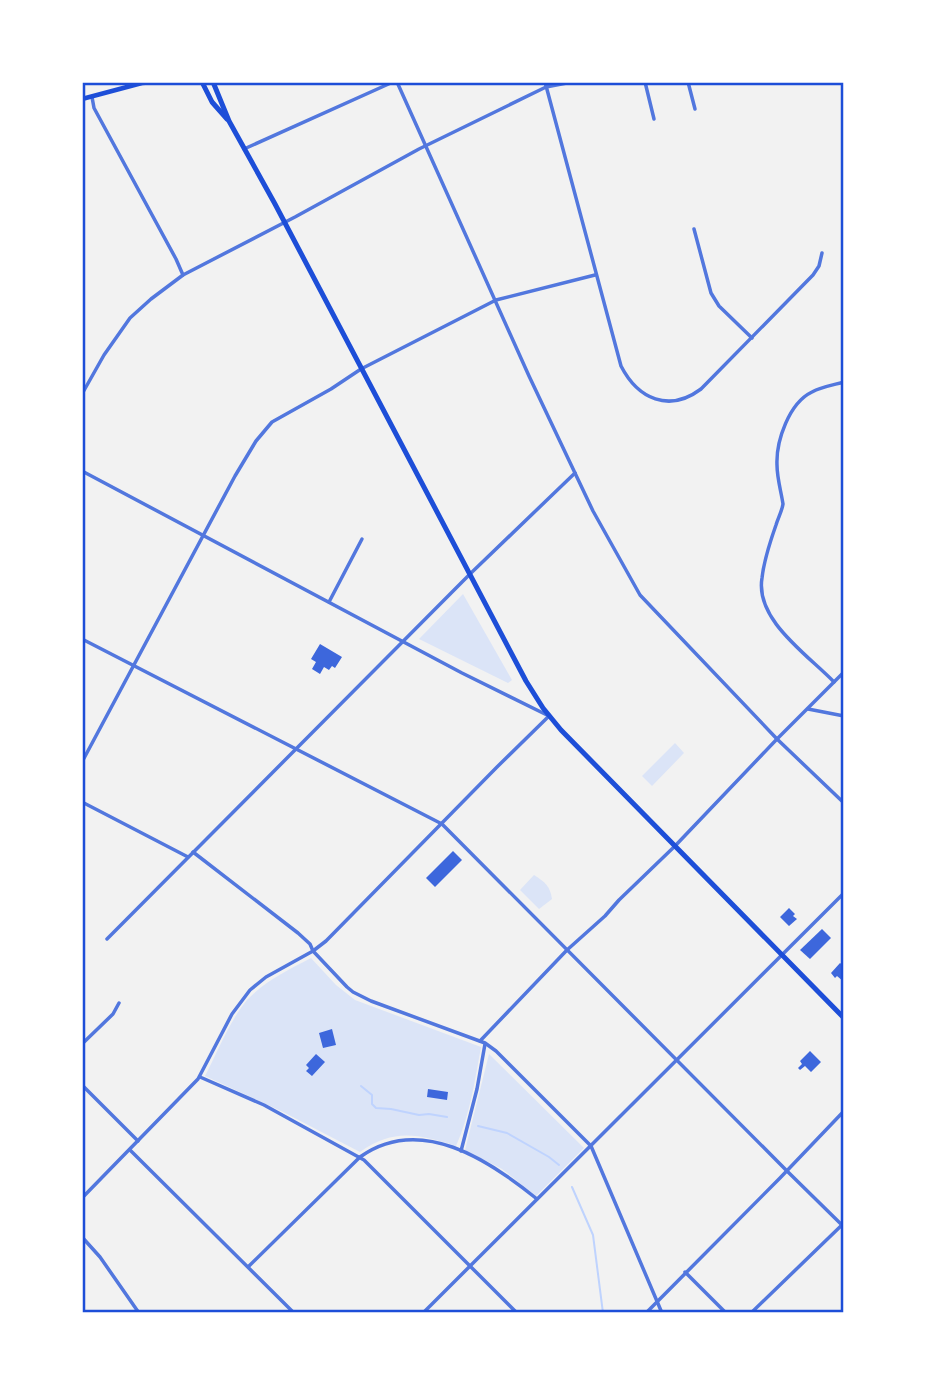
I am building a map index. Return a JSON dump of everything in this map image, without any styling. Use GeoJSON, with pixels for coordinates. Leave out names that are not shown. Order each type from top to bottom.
{"type":"FeatureCollection","features":[{"type":"Feature","properties":{"kind":"main road"},"geometry":{"type":"LineString","coordinates":[[82,99],[155,82]]}},
{"type":"Feature","properties":{"kind":"main road"},"geometry":{"type":"LineString","coordinates":[[202,82],[212,102],[229,121]]}},
{"type":"Feature","properties":{"kind":"main road"},"geometry":{"type":"LineString","coordinates":[[213,82],[229,121],[526,681],[549,716],[844,1018]]}},
{"type":"Feature","properties":{"kind":"street"},"geometry":{"type":"LineString","coordinates":[[244,149],[395,82],[593,511],[640,595],[777,739],[844,803]]}},
{"type":"Feature","properties":{"kind":"street"},"geometry":{"type":"LineString","coordinates":[[82,394],[104,355],[131,318],[183,275],[546,85],[572,82]]}},
{"type":"Feature","properties":{"kind":"street"},"geometry":{"type":"LineString","coordinates":[[645,82],[654,119]]}},
{"type":"Feature","properties":{"kind":"street"},"geometry":{"type":"LineString","coordinates":[[688,82],[695,109]]}},
{"type":"Feature","properties":{"kind":"street"},"geometry":{"type":"LineString","coordinates":[[546,85],[618,356],[627,378],[636,389],[655,399],[674,401],[701,389],[813,275],[820,266],[822,253]]}},
{"type":"Feature","properties":{"kind":"street"},"geometry":{"type":"LineString","coordinates":[[92,97],[94,107],[183,275]]}},
{"type":"Feature","properties":{"kind":"street"},"geometry":{"type":"LineString","coordinates":[[694,229],[711,293],[719,306],[751,338]]}},
{"type":"Feature","properties":{"kind":"street"},"geometry":{"type":"LineString","coordinates":[[82,761],[203,536],[266,427],[281,415],[331,389],[361,369],[496,300],[596,275]]}},
{"type":"Feature","properties":{"kind":"street"},"geometry":{"type":"LineString","coordinates":[[834,682],[779,628],[763,601],[761,580],[783,504],[777,464],[785,426],[795,405],[803,398],[812,392],[844,382]]}},
{"type":"Feature","properties":{"kind":"street"},"geometry":{"type":"LineString","coordinates":[[82,471],[549,716],[326,941],[275,971],[250,990],[232,1014],[200,1077],[82,1198]]}},
{"type":"Feature","properties":{"kind":"street"},"geometry":{"type":"LineString","coordinates":[[107,939],[575,472]]}},
{"type":"Feature","properties":{"kind":"street"},"geometry":{"type":"LineString","coordinates":[[329,602],[362,539]]}},
{"type":"Feature","properties":{"kind":"street"},"geometry":{"type":"LineString","coordinates":[[82,639],[442,824],[843,1225],[751,1313]]}},
{"type":"Feature","properties":{"kind":"street"},"geometry":{"type":"LineString","coordinates":[[461,1151],[475,1096],[482,1042],[567,950],[605,916],[844,672]]}},
{"type":"Feature","properties":{"kind":"street"},"geometry":{"type":"LineString","coordinates":[[807,709],[844,716]]}},
{"type":"Feature","properties":{"kind":"street"},"geometry":{"type":"LineString","coordinates":[[82,802],[188,858]]}},
{"type":"Feature","properties":{"kind":"street"},"geometry":{"type":"LineString","coordinates":[[193,852],[298,933],[353,992],[482,1042],[496,1051],[526,1080],[591,1146],[662,1313]]}},
{"type":"Feature","properties":{"kind":"street"},"geometry":{"type":"LineString","coordinates":[[423,1313],[844,893]]}},
{"type":"Feature","properties":{"kind":"street"},"geometry":{"type":"LineString","coordinates":[[82,1044],[113,1014],[119,1003]]}},
{"type":"Feature","properties":{"kind":"street"},"geometry":{"type":"LineString","coordinates":[[200,1077],[264,1105],[360,1157],[517,1313]]}},
{"type":"Feature","properties":{"kind":"street"},"geometry":{"type":"LineString","coordinates":[[82,1085],[138,1142]]}},
{"type":"Feature","properties":{"kind":"street"},"geometry":{"type":"LineString","coordinates":[[646,1313],[844,1111]]}},
{"type":"Feature","properties":{"kind":"street"},"geometry":{"type":"LineString","coordinates":[[249,1266],[360,1157],[383,1144],[409,1139],[428,1140],[461,1151],[504,1174],[537,1199]]}},
{"type":"Feature","properties":{"kind":"street"},"geometry":{"type":"LineString","coordinates":[[130,1150],[295,1313]]}},
{"type":"Feature","properties":{"kind":"street"},"geometry":{"type":"LineString","coordinates":[[82,1237],[100,1256],[139,1313]]}},
{"type":"Feature","properties":{"kind":"street"},"geometry":{"type":"LineString","coordinates":[[685,1272],[726,1313]]}},
{"type":"Feature","properties":{"kind":"shaded area"},"geometry":{"type":"Polygon","coordinates":[[[463,594],[512,680],[508,683],[419,639],[463,594]]]}},
{"type":"Feature","properties":{"kind":"shaded area"},"geometry":{"type":"Polygon","coordinates":[[[675,743],[684,753],[652,786],[642,776],[675,743]]]}},
{"type":"Feature","properties":{"kind":"shaded area"},"geometry":{"type":"Polygon","coordinates":[[[534,875],[546,885],[552,899],[539,909],[520,890],[534,875]]]}},
{"type":"Feature","properties":{"kind":"shaded area"},"geometry":{"type":"Polygon","coordinates":[[[311,958],[336,985],[355,1000],[481,1047],[468,1110],[456,1146],[418,1136],[395,1136],[372,1144],[360,1152],[205,1076],[229,1027],[247,1000],[269,982],[311,958]]]}},
{"type":"Feature","properties":{"kind":"shaded area"},"geometry":{"type":"Polygon","coordinates":[[[489,1054],[584,1148],[536,1196],[502,1169],[465,1150],[489,1054]]]}},
{"type":"Feature","properties":{"kind":"building"},"geometry":{"type":"Polygon","coordinates":[[[320,644],[342,657],[335,668],[332,666],[329,670],[324,667],[320,674],[312,669],[316,662],[311,659],[320,644]]]}},
{"type":"Feature","properties":{"kind":"building"},"geometry":{"type":"Polygon","coordinates":[[[453,851],[462,860],[435,887],[426,878],[453,851]]]}},
{"type":"Feature","properties":{"kind":"building"},"geometry":{"type":"Polygon","coordinates":[[[789,908],[797,919],[789,926],[780,917],[789,908]]]}},
{"type":"Feature","properties":{"kind":"building"},"geometry":{"type":"Polygon","coordinates":[[[822,929],[831,938],[810,959],[800,950],[822,929]]]}},
{"type":"Feature","properties":{"kind":"building"},"geometry":{"type":"Polygon","coordinates":[[[840,963],[844,966],[844,982],[831,973],[840,963]]]}},
{"type":"Feature","properties":{"kind":"building"},"geometry":{"type":"Polygon","coordinates":[[[332,1029],[336,1045],[323,1048],[319,1033],[332,1029]]]}},
{"type":"Feature","properties":{"kind":"building"},"geometry":{"type":"Polygon","coordinates":[[[810,1051],[821,1062],[811,1072],[805,1066],[800,1070],[800,1061],[810,1051]]]}},
{"type":"Feature","properties":{"kind":"building"},"geometry":{"type":"Polygon","coordinates":[[[316,1054],[325,1062],[312,1076],[306,1071],[309,1068],[306,1065],[316,1054]]]}},
{"type":"Feature","properties":{"kind":"building"},"geometry":{"type":"Polygon","coordinates":[[[428,1089],[448,1092],[447,1100],[427,1097],[428,1089]]]}},
{"type":"Feature","properties":{"kind":"waterway"},"geometry":{"type":"LineString","coordinates":[[361,1086],[372,1095],[372,1104],[376,1108],[447,1117]]}},
{"type":"Feature","properties":{"kind":"waterway"},"geometry":{"type":"LineString","coordinates":[[478,1126],[507,1133],[559,1165]]}},
{"type":"Feature","properties":{"kind":"waterway"},"geometry":{"type":"LineString","coordinates":[[572,1187],[593,1235],[603,1313]]}}]}
